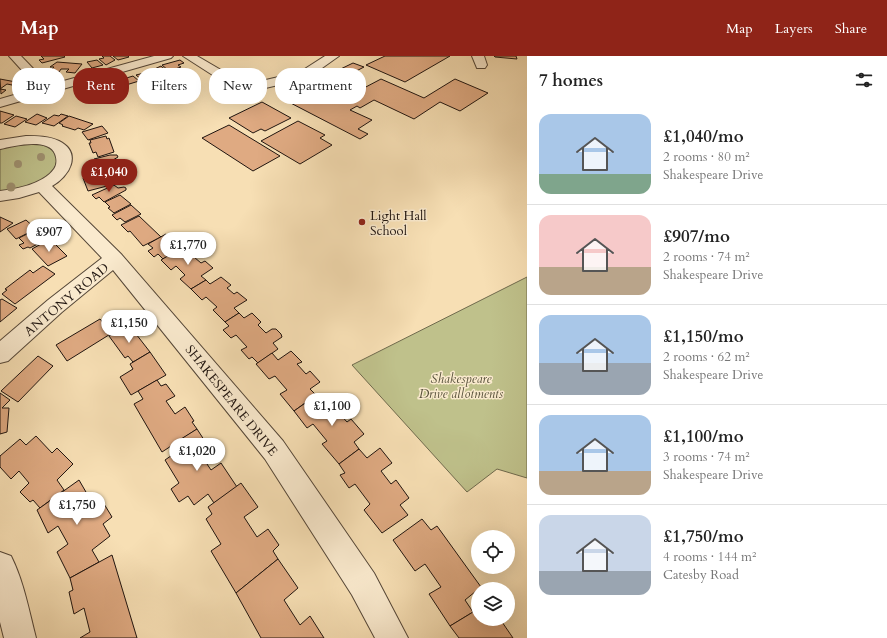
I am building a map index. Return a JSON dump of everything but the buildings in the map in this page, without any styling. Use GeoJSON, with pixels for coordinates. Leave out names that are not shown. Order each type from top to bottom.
{"type":"FeatureCollection","features":[{"type":"Feature","properties":{"kind":"street"},"geometry":{"type":"LineString","coordinates":[[15,56],[26,68]]}},
{"type":"Feature","properties":{"kind":"street"},"geometry":{"type":"LineString","coordinates":[[65,85],[168,56]]}},
{"type":"Feature","properties":{"kind":"street"},"geometry":{"type":"LineString","coordinates":[[189,56],[209,68]]}},
{"type":"Feature","properties":{"kind":"street"},"geometry":{"type":"LineString","coordinates":[[267,84],[304,76],[333,56]]}},
{"type":"Feature","properties":{"kind":"street"},"geometry":{"type":"LineString","coordinates":[[0,103],[12,100]]}},
{"type":"Feature","properties":{"kind":"street"},"geometry":{"type":"LineString","coordinates":[[0,145],[23,140],[35,140],[55,145],[65,156],[64,163],[60,171],[53,179],[42,186],[28,191],[0,196]]}},
{"type":"Feature","properties":{"kind":"street","name":"SHAKESPEARE DRIVE"},"geometry":{"type":"LineString","coordinates":[[42,186],[114,259],[274,450],[363,584],[392,638]]}},
{"type":"Feature","properties":{"kind":"street","name":"ANTONY ROAD"},"geometry":{"type":"LineString","coordinates":[[0,354],[55,306],[114,259]]}},
{"type":"Feature","properties":{"kind":"street"},"geometry":{"type":"LineString","coordinates":[[0,567],[4,575],[20,638]]}},
{"type":"Feature","properties":{"kind":"green space"},"geometry":{"type":"Polygon","coordinates":[[[23,144],[35,144],[47,147],[56,155],[56,164],[47,177],[33,185],[0,191],[0,149],[23,144]]]}},
{"type":"Feature","properties":{"kind":"green space","name":"Shakespeare Drive allotments"},"geometry":{"type":"Polygon","coordinates":[[[527,277],[527,478],[497,469],[467,492],[352,365],[527,277]]]}},
{"type":"Feature","properties":{"kind":"place","name":"Light Hall School"},"geometry":{"type":"Point","coordinates":[362,222]}}]}
